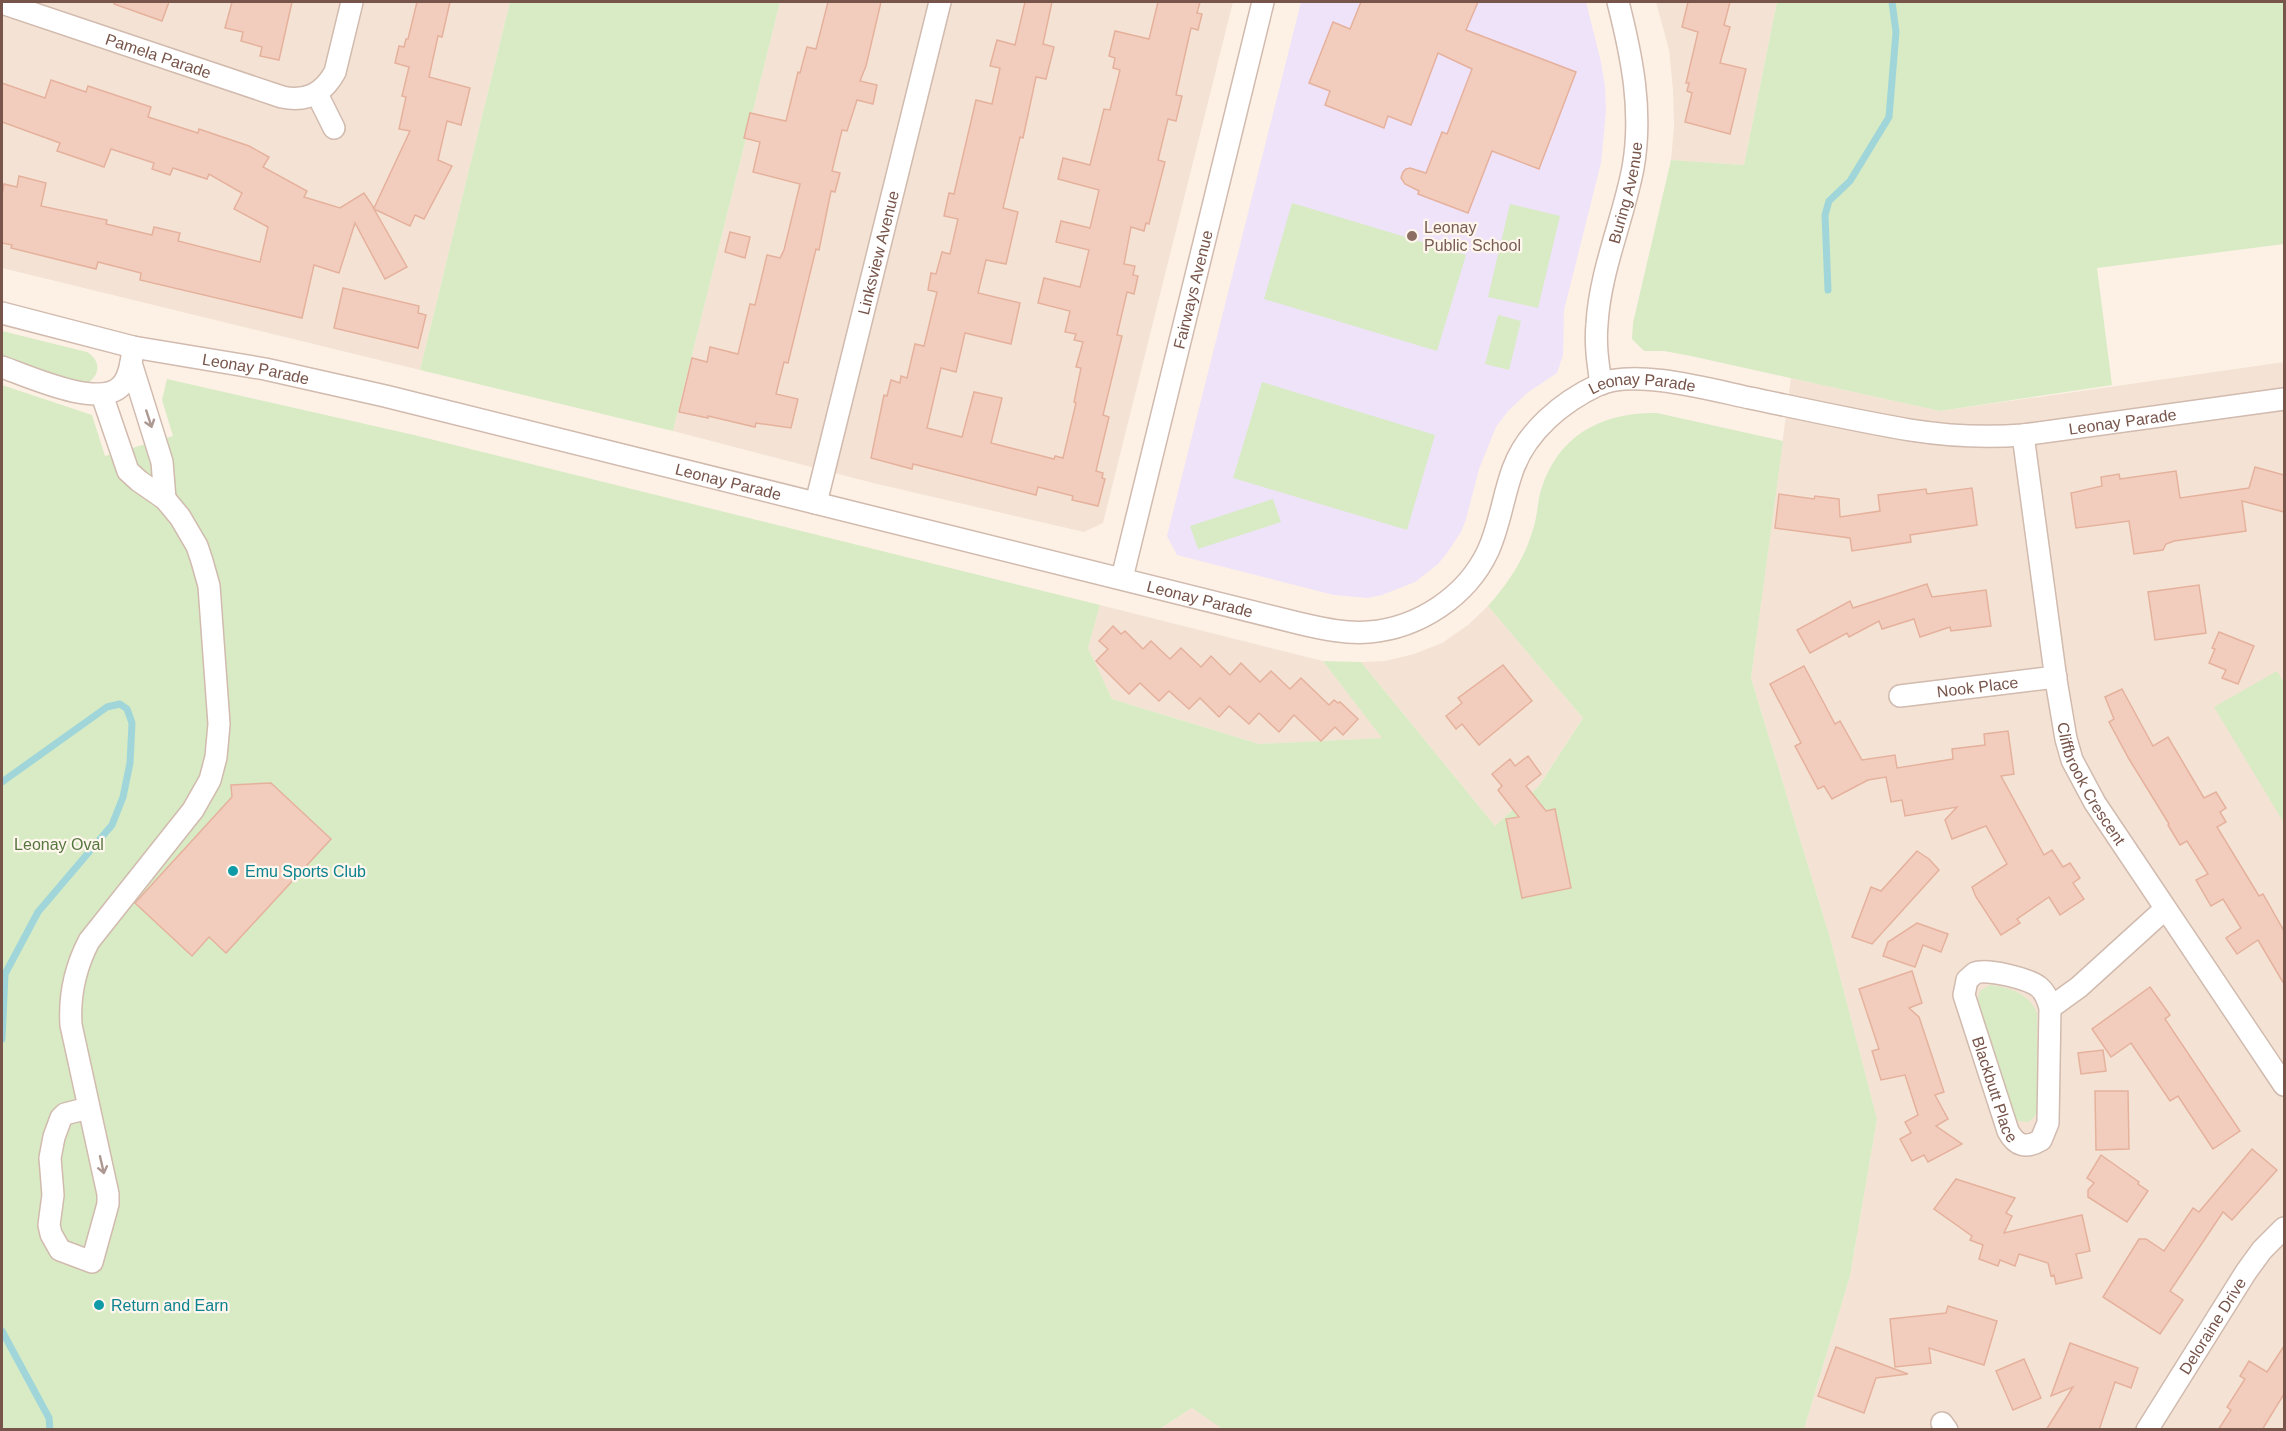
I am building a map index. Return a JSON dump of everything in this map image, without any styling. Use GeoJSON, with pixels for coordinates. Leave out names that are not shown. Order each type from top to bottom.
{"type":"FeatureCollection","features":[{"type":"Feature","properties":{"kind":"street"},"geometry":{"type":"LineString","coordinates":[[334,128],[317,94],[335,72],[352,2]]}},
{"type":"Feature","properties":{"kind":"street","name":"Linksview Avenue"},"geometry":{"type":"LineString","coordinates":[[816,503],[940,2]]}},
{"type":"Feature","properties":{"kind":"street","name":"Fairways Avenue"},"geometry":{"type":"LineString","coordinates":[[1122,579],[1263,2]]}},
{"type":"Feature","properties":{"kind":"street","name":"Buring Avenue"},"geometry":{"type":"LineString","coordinates":[[1601,384],[1597,342],[1598,310],[1632,170],[1637,138],[1634,73],[1618,2]]}},
{"type":"Feature","properties":{"kind":"street","name":"Pamela Parade"},"geometry":{"type":"LineString","coordinates":[[2,3],[44,9],[282,97],[300,99],[317,94]]}},
{"type":"Feature","properties":{"kind":"street","name":"Leonay Parade"},"geometry":{"type":"LineString","coordinates":[[4,313],[132,355],[290,375],[1331,630],[1369,632],[1409,622],[1433,611],[1452,598],[1472,577],[1488,550],[1513,469],[1525,447],[1552,414],[1576,397],[1601,384],[1623,380],[1675,383],[1910,430],[1966,437],[2023,435],[2284,399]]}},
{"type":"Feature","properties":{"kind":"street"},"geometry":{"type":"LineString","coordinates":[[2,367],[75,391],[102,395],[120,388],[125,382],[132,355]]}},
{"type":"Feature","properties":{"kind":"street"},"geometry":{"type":"LineString","coordinates":[[132,355],[162,462],[165,499]]}},
{"type":"Feature","properties":{"kind":"street"},"geometry":{"type":"LineString","coordinates":[[88,1108],[65,1114],[57,1128],[50,1158],[53,1195],[49,1225],[60,1250],[92,1262],[108,1204],[108,1194],[71,1025],[73,980],[81,955],[89,941],[115,906],[162,853],[193,810],[210,780],[216,757],[219,724],[206,572],[180,517],[165,499],[128,471],[102,395]]}},
{"type":"Feature","properties":{"kind":"street","name":"Cliffbrook Crescent"},"geometry":{"type":"LineString","coordinates":[[2023,435],[2055,676],[2066,739],[2076,770],[2164,909],[2284,1085]]}},
{"type":"Feature","properties":{"kind":"street","name":"Nook Place"},"geometry":{"type":"LineString","coordinates":[[1900,696],[2055,676]]}},
{"type":"Feature","properties":{"kind":"street"},"geometry":{"type":"LineString","coordinates":[[2050,1008],[2079,987],[2164,909]]}},
{"type":"Feature","properties":{"kind":"street","name":"Blackbutt Place"},"geometry":{"type":"LineString","coordinates":[[1994,971],[2038,986],[2046,995],[2050,1008],[2048,1123],[2041,1140],[2023,1146],[2017,1144],[2008,1131],[1964,995],[1965,986],[1975,973],[1994,971]]}},
{"type":"Feature","properties":{"kind":"street","name":"Deloraine Drive"},"geometry":{"type":"LineString","coordinates":[[2147,1430],[2246,1272],[2262,1250],[2284,1228]]}},
{"type":"Feature","properties":{"kind":"shaded area"},"geometry":{"type":"Polygon","coordinates":[[[2,2],[510,2],[420,370],[2,268],[2,2]]]}},
{"type":"Feature","properties":{"kind":"shaded area"},"geometry":{"type":"Polygon","coordinates":[[[780,2],[1233,2],[1103,523],[1084,532],[873,483],[673,431],[780,2]]]}},
{"type":"Feature","properties":{"kind":"shaded area","name":"Leonay Public School"},"geometry":{"type":"Polygon","coordinates":[[[1301,2],[1586,2],[1605,87],[1606,111],[1601,163],[1564,310],[1563,355],[1557,373],[1527,393],[1508,411],[1496,427],[1479,469],[1461,532],[1438,564],[1415,582],[1382,595],[1367,598],[1334,595],[1177,555],[1167,536],[1301,2]]]}},
{"type":"Feature","properties":{"kind":"shaded area"},"geometry":{"type":"Polygon","coordinates":[[[1656,2],[1777,2],[1744,165],[1671,160],[1674,126],[1673,90],[1669,50],[1656,2]]]}},
{"type":"Feature","properties":{"kind":"shaded area"},"geometry":{"type":"Polygon","coordinates":[[[2284,362],[2284,1429],[1804,1429],[1850,1276],[1877,1119],[1830,938],[1751,678],[1791,378],[1940,411],[2284,362]]]}},
{"type":"Feature","properties":{"kind":"shaded area"},"geometry":{"type":"Polygon","coordinates":[[[1100,605],[1323,661],[1383,738],[1259,744],[1112,699],[1088,648],[1100,605]]]}},
{"type":"Feature","properties":{"kind":"shaded area"},"geometry":{"type":"Polygon","coordinates":[[[1488,606],[1583,718],[1539,786],[1495,826],[1361,662],[1385,661],[1414,654],[1442,643],[1468,625],[1488,606]]]}},
{"type":"Feature","properties":{"kind":"shaded area"},"geometry":{"type":"Polygon","coordinates":[[[1192,1408],[1224,1429],[1158,1430],[1192,1408]]]}},
{"type":"Feature","properties":{"kind":"green space"},"geometry":{"type":"Polygon","coordinates":[[[510,2],[780,2],[673,431],[420,370],[510,2]]]}},
{"type":"Feature","properties":{"kind":"green space"},"geometry":{"type":"Polygon","coordinates":[[[1777,2],[2284,2],[2284,244],[2097,268],[2112,385],[1940,411],[1691,356],[1664,351],[1644,351],[1632,339],[1633,323],[1671,160],[1744,165],[1777,2]]]}},
{"type":"Feature","properties":{"kind":"green space"},"geometry":{"type":"Polygon","coordinates":[[[1292,203],[1466,255],[1437,351],[1264,299],[1292,203]]]}},
{"type":"Feature","properties":{"kind":"green space"},"geometry":{"type":"Polygon","coordinates":[[[1510,204],[1560,216],[1538,308],[1488,297],[1510,204]]]}},
{"type":"Feature","properties":{"kind":"green space"},"geometry":{"type":"Polygon","coordinates":[[[1498,315],[1521,321],[1509,370],[1485,364],[1498,315]]]}},
{"type":"Feature","properties":{"kind":"green space"},"geometry":{"type":"Polygon","coordinates":[[[2,331],[87,352],[97,363],[96,375],[89,382],[73,383],[2,358],[2,331]]]}},
{"type":"Feature","properties":{"kind":"green space","name":"Leonay Oval"},"geometry":{"type":"Polygon","coordinates":[[[167,379],[414,435],[1100,605],[1088,648],[1112,699],[1259,744],[1382,738],[1323,661],[1361,662],[1495,826],[1539,786],[1583,718],[1488,606],[1511,576],[1528,544],[1535,524],[1541,490],[1559,455],[1585,430],[1601,422],[1637,414],[1657,413],[1783,441],[1751,678],[1830,938],[1877,1119],[1850,1276],[1804,1429],[1224,1430],[1192,1408],[1158,1430],[2,1429],[2,385],[92,415],[105,456],[173,436],[162,400],[167,379]]]}},
{"type":"Feature","properties":{"kind":"green space"},"geometry":{"type":"Polygon","coordinates":[[[1262,382],[1435,435],[1407,530],[1233,478],[1262,382]]]}},
{"type":"Feature","properties":{"kind":"green space"},"geometry":{"type":"Polygon","coordinates":[[[1273,499],[1281,522],[1198,549],[1190,526],[1273,499]]]}},
{"type":"Feature","properties":{"kind":"green space"},"geometry":{"type":"Polygon","coordinates":[[[2277,671],[2284,683],[2284,823],[2214,707],[2277,671]]]}},
{"type":"Feature","properties":{"kind":"green space"},"geometry":{"type":"Polygon","coordinates":[[[1990,985],[2024,996],[2034,1006],[2037,1013],[2037,1111],[2029,1122],[2018,1121],[2013,1114],[1977,1001],[1980,991],[1990,985]]]}},
{"type":"Feature","properties":{"kind":"building"},"geometry":{"type":"Polygon","coordinates":[[[114,2],[169,2],[162,21],[114,4],[114,2]]]}},
{"type":"Feature","properties":{"kind":"building"},"geometry":{"type":"Polygon","coordinates":[[[232,2],[292,2],[279,60],[260,56],[262,47],[241,41],[243,32],[225,28],[232,2]]]}},
{"type":"Feature","properties":{"kind":"building"},"geometry":{"type":"Polygon","coordinates":[[[417,2],[450,2],[442,37],[438,36],[429,77],[470,88],[461,125],[447,121],[438,160],[452,166],[424,219],[415,215],[410,226],[374,209],[407,267],[385,279],[355,223],[339,273],[314,265],[302,318],[140,280],[141,273],[98,262],[96,269],[11,248],[12,245],[2,243],[4,184],[17,187],[19,176],[46,183],[41,206],[107,220],[106,224],[152,235],[154,227],[180,233],[178,241],[260,262],[268,227],[234,209],[242,193],[209,174],[207,179],[173,168],[170,175],[152,169],[154,163],[111,149],[104,167],[57,151],[60,143],[2,122],[2,83],[45,98],[51,80],[86,92],[88,86],[151,107],[148,117],[198,133],[199,129],[249,146],[269,157],[263,167],[307,191],[304,197],[340,208],[364,193],[374,208],[410,131],[399,129],[406,97],[402,96],[409,67],[395,63],[399,46],[404,47],[408,39],[417,2]]]}},
{"type":"Feature","properties":{"kind":"building"},"geometry":{"type":"Polygon","coordinates":[[[828,2],[881,2],[866,66],[860,81],[877,85],[873,104],[857,100],[847,131],[842,130],[832,171],[840,173],[835,192],[831,191],[819,250],[816,249],[788,363],[784,362],[776,394],[798,399],[791,428],[756,423],[755,427],[679,412],[692,358],[707,362],[710,347],[738,354],[750,304],[755,305],[767,255],[780,258],[784,250],[800,184],[753,172],[760,142],[744,138],[750,113],[786,121],[798,72],[800,73],[807,47],[816,49],[828,2]]]}},
{"type":"Feature","properties":{"kind":"building"},"geometry":{"type":"Polygon","coordinates":[[[1025,2],[1052,2],[1043,44],[1054,47],[1046,79],[1036,77],[1023,138],[1020,137],[1003,208],[1018,212],[1006,264],[986,260],[978,293],[1020,303],[1011,344],[965,333],[956,372],[941,368],[927,428],[962,437],[974,392],[1002,398],[991,443],[1054,459],[1055,456],[1063,458],[1076,403],[1074,402],[1081,368],[1076,367],[1083,342],[1074,340],[1076,334],[1065,332],[1070,311],[1038,303],[1044,278],[1080,287],[1089,250],[1056,242],[1061,221],[1090,228],[1099,190],[1058,179],[1063,158],[1090,165],[1104,109],[1110,110],[1120,70],[1113,68],[1115,58],[1109,56],[1115,31],[1149,39],[1158,2],[1200,2],[1197,13],[1202,14],[1198,30],[1191,28],[1176,95],[1182,96],[1176,121],[1168,119],[1158,160],[1165,162],[1149,224],[1146,223],[1144,231],[1131,227],[1124,264],[1135,266],[1133,275],[1138,276],[1134,294],[1127,292],[1117,335],[1122,336],[1103,415],[1109,417],[1096,471],[1103,473],[1102,478],[1105,479],[1098,506],[1072,500],[1073,496],[1038,487],[1036,495],[913,464],[912,469],[871,458],[884,395],[887,396],[891,380],[900,383],[901,376],[907,378],[915,344],[924,346],[937,292],[928,290],[931,273],[936,274],[942,252],[950,254],[958,219],[944,216],[949,193],[954,194],[976,100],[992,104],[1000,68],[990,66],[997,40],[1015,45],[1025,2]]]}},
{"type":"Feature","properties":{"kind":"building"},"geometry":{"type":"Polygon","coordinates":[[[1361,2],[1478,2],[1466,30],[1576,72],[1539,169],[1492,151],[1468,213],[1418,194],[1419,191],[1405,184],[1401,178],[1406,169],[1426,173],[1442,132],[1447,134],[1472,69],[1438,53],[1411,125],[1388,116],[1384,128],[1325,105],[1330,91],[1309,83],[1333,22],[1350,29],[1361,2]]]}},
{"type":"Feature","properties":{"kind":"building"},"geometry":{"type":"Polygon","coordinates":[[[1688,2],[1730,2],[1724,25],[1730,27],[1720,63],[1746,69],[1730,134],[1685,122],[1692,93],[1687,91],[1689,83],[1686,83],[1698,32],[1682,27],[1688,2]]]}},
{"type":"Feature","properties":{"kind":"building"},"geometry":{"type":"Polygon","coordinates":[[[730,232],[750,237],[745,258],[725,252],[730,232]]]}},
{"type":"Feature","properties":{"kind":"building"},"geometry":{"type":"Polygon","coordinates":[[[343,288],[419,306],[418,313],[426,315],[418,348],[334,328],[343,288]]]}},
{"type":"Feature","properties":{"kind":"building"},"geometry":{"type":"Polygon","coordinates":[[[2255,467],[2284,475],[2284,512],[2242,501],[2246,531],[2174,541],[2166,544],[2163,550],[2134,554],[2129,521],[2076,528],[2071,493],[2102,486],[2101,477],[2119,474],[2120,479],[2176,471],[2180,498],[2249,488],[2255,467]]]}},
{"type":"Feature","properties":{"kind":"building"},"geometry":{"type":"Polygon","coordinates":[[[1972,488],[1977,525],[1910,535],[1911,542],[1852,551],[1850,538],[1775,528],[1779,494],[1814,499],[1815,496],[1839,499],[1840,517],[1880,511],[1878,495],[1926,489],[1927,494],[1972,488]]]}},
{"type":"Feature","properties":{"kind":"building"},"geometry":{"type":"Polygon","coordinates":[[[1927,584],[1932,597],[1986,590],[1991,626],[1951,631],[1950,627],[1920,637],[1914,619],[1882,629],[1879,621],[1849,637],[1847,633],[1810,653],[1797,630],[1850,601],[1853,608],[1927,584]]]}},
{"type":"Feature","properties":{"kind":"building"},"geometry":{"type":"Polygon","coordinates":[[[2199,585],[2206,633],[2155,640],[2148,592],[2199,585]]]}},
{"type":"Feature","properties":{"kind":"building"},"geometry":{"type":"Polygon","coordinates":[[[1113,626],[1121,634],[1125,631],[1143,649],[1151,641],[1170,659],[1181,648],[1201,667],[1211,656],[1230,675],[1241,663],[1260,682],[1271,671],[1290,689],[1301,678],[1329,705],[1334,700],[1340,702],[1358,719],[1343,735],[1335,727],[1321,741],[1294,715],[1279,732],[1259,713],[1249,724],[1229,706],[1219,717],[1200,698],[1189,709],[1169,691],[1159,701],[1140,683],[1129,694],[1096,661],[1108,649],[1099,641],[1113,626]]]}},
{"type":"Feature","properties":{"kind":"building"},"geometry":{"type":"Polygon","coordinates":[[[2219,632],[2254,646],[2238,684],[2222,678],[2226,670],[2209,663],[2219,632]]]}},
{"type":"Feature","properties":{"kind":"building"},"geometry":{"type":"Polygon","coordinates":[[[1503,665],[1532,701],[1479,745],[1462,724],[1456,729],[1446,716],[1462,703],[1458,698],[1503,665]]]}},
{"type":"Feature","properties":{"kind":"building"},"geometry":{"type":"Polygon","coordinates":[[[1804,666],[1835,724],[1840,721],[1862,760],[1895,755],[1897,768],[1953,759],[1952,749],[1985,745],[1984,734],[2008,731],[2014,774],[2001,776],[2044,855],[2052,850],[2063,867],[2070,863],[2080,878],[2073,883],[2084,899],[2060,915],[2049,897],[2017,919],[2020,923],[2001,935],[1972,887],[2007,864],[1986,826],[1952,839],[1945,820],[1957,807],[1905,816],[1902,800],[1891,802],[1886,777],[1868,780],[1832,799],[1824,786],[1818,789],[1795,746],[1801,743],[1770,684],[1804,666]]]}},
{"type":"Feature","properties":{"kind":"building"},"geometry":{"type":"Polygon","coordinates":[[[2122,689],[2153,746],[2168,737],[2204,798],[2216,792],[2226,808],[2220,812],[2226,822],[2217,827],[2259,896],[2263,894],[2284,931],[2284,984],[2258,940],[2237,954],[2226,938],[2241,928],[2223,899],[2211,906],[2196,880],[2208,874],[2187,841],[2180,845],[2109,722],[2114,719],[2105,697],[2122,689]]]}},
{"type":"Feature","properties":{"kind":"building"},"geometry":{"type":"Polygon","coordinates":[[[1528,756],[1541,774],[1526,786],[1546,811],[1555,809],[1571,888],[1522,898],[1506,819],[1519,817],[1498,790],[1502,786],[1492,774],[1510,759],[1515,766],[1528,756]]]}},
{"type":"Feature","properties":{"kind":"building","name":"Emu Sports Club"},"geometry":{"type":"Polygon","coordinates":[[[271,783],[331,839],[226,953],[209,937],[192,956],[135,903],[232,797],[231,785],[271,783]]]}},
{"type":"Feature","properties":{"kind":"building"},"geometry":{"type":"Polygon","coordinates":[[[1917,851],[1939,870],[1872,944],[1852,937],[1871,887],[1881,891],[1917,851]]]}},
{"type":"Feature","properties":{"kind":"building"},"geometry":{"type":"Polygon","coordinates":[[[1917,923],[1948,934],[1941,952],[1923,945],[1915,967],[1883,956],[1888,942],[1917,923]]]}},
{"type":"Feature","properties":{"kind":"building"},"geometry":{"type":"Polygon","coordinates":[[[1912,971],[1922,1003],[1909,1008],[1919,1017],[1944,1092],[1935,1095],[1948,1119],[1936,1126],[1962,1144],[1928,1162],[1924,1155],[1912,1161],[1900,1139],[1911,1133],[1905,1122],[1918,1115],[1905,1075],[1881,1080],[1872,1051],[1879,1049],[1859,989],[1912,971]]]}},
{"type":"Feature","properties":{"kind":"building"},"geometry":{"type":"Polygon","coordinates":[[[2150,987],[2170,1015],[2165,1019],[2240,1131],[2213,1149],[2178,1096],[2170,1101],[2131,1043],[2111,1057],[2092,1029],[2150,987]]]}},
{"type":"Feature","properties":{"kind":"building"},"geometry":{"type":"Polygon","coordinates":[[[2103,1050],[2106,1071],[2081,1074],[2078,1053],[2103,1050]]]}},
{"type":"Feature","properties":{"kind":"building"},"geometry":{"type":"Polygon","coordinates":[[[2095,1091],[2128,1091],[2129,1149],[2096,1150],[2095,1091]]]}},
{"type":"Feature","properties":{"kind":"building"},"geometry":{"type":"Polygon","coordinates":[[[2252,1149],[2277,1170],[2232,1220],[2223,1212],[2170,1291],[2183,1300],[2160,1334],[2103,1297],[2139,1239],[2146,1239],[2164,1251],[2193,1208],[2199,1212],[2252,1149]]]}},
{"type":"Feature","properties":{"kind":"building"},"geometry":{"type":"Polygon","coordinates":[[[2101,1155],[2148,1191],[2127,1222],[2088,1197],[2088,1190],[2094,1183],[2087,1178],[2101,1155]]]}},
{"type":"Feature","properties":{"kind":"building"},"geometry":{"type":"Polygon","coordinates":[[[1956,1179],[2015,1198],[2006,1213],[2012,1216],[2004,1233],[2082,1215],[2090,1251],[2076,1254],[2082,1278],[2056,1284],[2054,1275],[2051,1276],[2048,1263],[2019,1254],[2015,1266],[2000,1260],[1998,1266],[1979,1259],[1983,1245],[1970,1240],[1972,1236],[1934,1209],[1956,1179]]]}},
{"type":"Feature","properties":{"kind":"building"},"geometry":{"type":"Polygon","coordinates":[[[1948,1306],[1997,1321],[1984,1365],[1929,1348],[1931,1363],[1895,1367],[1890,1319],[1946,1313],[1948,1306]]]}},
{"type":"Feature","properties":{"kind":"building"},"geometry":{"type":"Polygon","coordinates":[[[2070,1343],[2138,1368],[2131,1388],[2115,1382],[2099,1430],[2046,1430],[2073,1387],[2051,1396],[2070,1343]]]}},
{"type":"Feature","properties":{"kind":"building"},"geometry":{"type":"Polygon","coordinates":[[[2284,1346],[2284,1394],[2262,1430],[2218,1430],[2231,1410],[2227,1407],[2245,1379],[2240,1376],[2249,1361],[2267,1372],[2284,1346]]]}},
{"type":"Feature","properties":{"kind":"building"},"geometry":{"type":"Polygon","coordinates":[[[1836,1347],[1908,1374],[1876,1378],[1864,1413],[1818,1396],[1836,1347]]]}},
{"type":"Feature","properties":{"kind":"building"},"geometry":{"type":"Polygon","coordinates":[[[2024,1359],[2041,1398],[2013,1410],[1996,1371],[2024,1359]]]}},
{"type":"Feature","properties":{"kind":"waterway"},"geometry":{"type":"LineString","coordinates":[[1828,290],[1825,215],[1829,201],[1850,181],[1889,117],[1896,32],[1892,2]]}},
{"type":"Feature","properties":{"kind":"waterway"},"geometry":{"type":"LineString","coordinates":[[2,782],[107,707],[120,704],[127,709],[132,723],[130,763],[123,797],[112,825],[38,912],[5,974],[2,1039]]}},
{"type":"Feature","properties":{"kind":"waterway"},"geometry":{"type":"LineString","coordinates":[[2,1331],[49,1418],[50,1430]]}},
{"type":"Feature","properties":{"kind":"place","name":"Leonay Public School"},"geometry":{"type":"Point","coordinates":[1412,236]}},
{"type":"Feature","properties":{"kind":"place","name":"Emu Sports Club"},"geometry":{"type":"Point","coordinates":[233,871]}},
{"type":"Feature","properties":{"kind":"place","name":"Return and Earn"},"geometry":{"type":"Point","coordinates":[99,1305]}}]}
